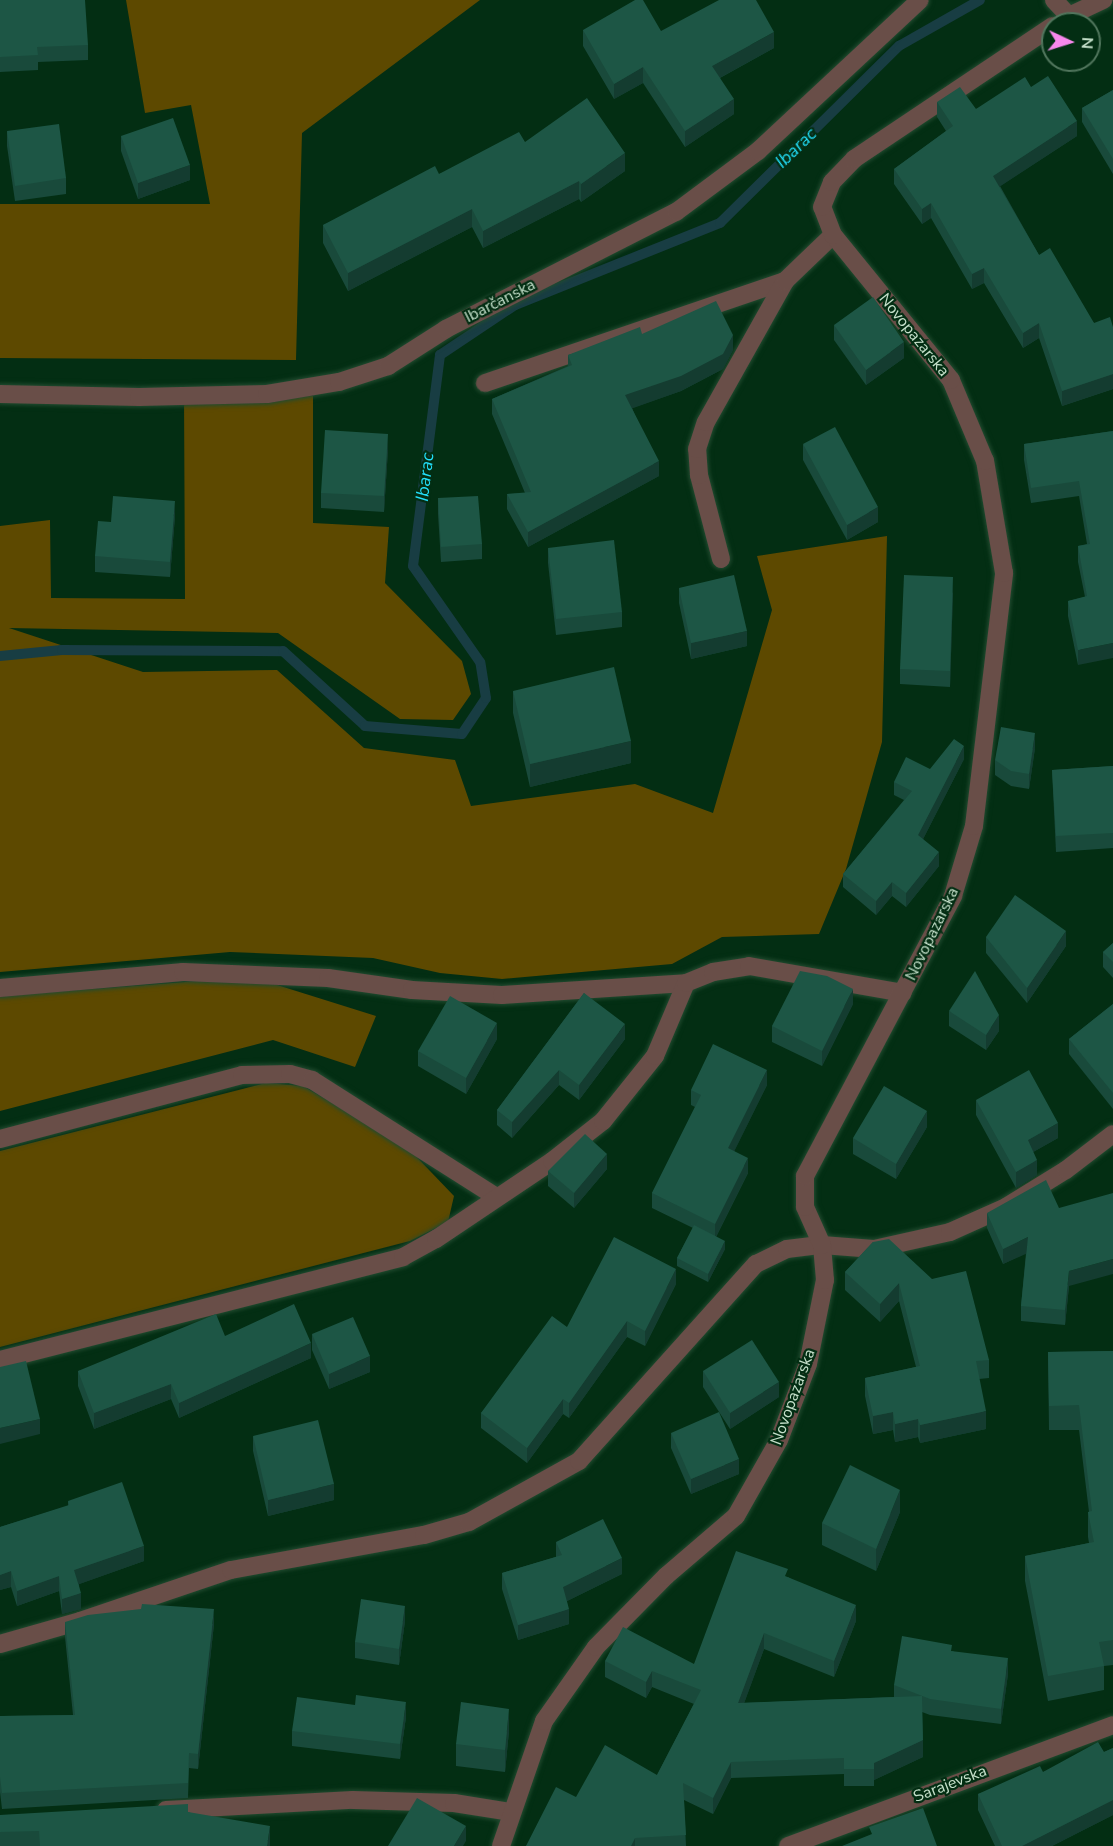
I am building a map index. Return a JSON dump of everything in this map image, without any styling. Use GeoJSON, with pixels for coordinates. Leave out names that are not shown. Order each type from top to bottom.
{"type":"FeatureCollection","features":[{"type":"Feature","properties":{"kind":"street","name":"Ibarčanska"},"geometry":{"type":"LineString","coordinates":[[0,394],[139,397],[267,394],[339,382],[388,366],[446,329],[676,212],[758,151],[920,0]]}},
{"type":"Feature","properties":{"kind":"street","name":"Novopazarska"},"geometry":{"type":"LineString","coordinates":[[1080,12],[1104,0]]}},
{"type":"Feature","properties":{"kind":"street","name":"Novopazarska"},"geometry":{"type":"LineString","coordinates":[[501,1846],[544,1721],[596,1647],[666,1576],[736,1516],[779,1440],[808,1364],[825,1281],[822,1245],[805,1207],[805,1176],[953,896],[974,826],[1004,573],[985,461],[951,380],[833,235],[822,207],[832,182],[854,159],[1041,35]]}},
{"type":"Feature","properties":{"kind":"street"},"geometry":{"type":"LineString","coordinates":[[721,559],[699,475],[697,449],[706,422],[785,281],[833,235]]}},
{"type":"Feature","properties":{"kind":"street"},"geometry":{"type":"LineString","coordinates":[[485,382],[785,281]]}},
{"type":"Feature","properties":{"kind":"street"},"geometry":{"type":"LineString","coordinates":[[0,988],[183,972],[286,975],[412,990],[502,995],[687,983],[713,972],[749,966],[903,993]]}},
{"type":"Feature","properties":{"kind":"street"},"geometry":{"type":"LineString","coordinates":[[0,1360],[403,1257],[436,1239],[495,1196],[552,1161],[603,1121],[655,1056],[687,983]]}},
{"type":"Feature","properties":{"kind":"street"},"geometry":{"type":"LineString","coordinates":[[0,1139],[242,1075],[290,1074],[312,1080],[495,1196]]}},
{"type":"Feature","properties":{"kind":"street"},"geometry":{"type":"LineString","coordinates":[[0,1644],[231,1570],[424,1534],[469,1522],[579,1461],[756,1264],[787,1249],[822,1245],[874,1249],[950,1233],[1006,1207],[1066,1170],[1113,1134]]}},
{"type":"Feature","properties":{"kind":"street","name":"Sarajevska"},"geometry":{"type":"LineString","coordinates":[[788,1846],[1113,1725]]}},
{"type":"Feature","properties":{"kind":"street"},"geometry":{"type":"LineString","coordinates":[[142,1811],[353,1800],[454,1803],[511,1812]]}},
{"type":"Feature","properties":{"kind":"shaded area"},"geometry":{"type":"Polygon","coordinates":[[[126,0],[480,0],[302,133],[296,360],[0,358],[0,204],[210,204],[191,105],[145,113],[126,0]]]}},
{"type":"Feature","properties":{"kind":"shaded area"},"geometry":{"type":"Polygon","coordinates":[[[184,395],[313,396],[313,523],[389,527],[385,583],[462,661],[471,694],[453,720],[400,719],[278,633],[9,628],[143,672],[277,670],[364,748],[455,760],[471,806],[635,784],[713,813],[772,610],[757,556],[887,536],[882,742],[846,869],[819,934],[722,937],[672,964],[502,979],[440,973],[373,958],[230,952],[0,972],[0,526],[50,520],[51,598],[185,599],[184,395]]]}},
{"type":"Feature","properties":{"kind":"shaded area"},"geometry":{"type":"Polygon","coordinates":[[[252,977],[376,1016],[355,1067],[273,1040],[0,1111],[0,996],[252,977]]]}},
{"type":"Feature","properties":{"kind":"shaded area"},"geometry":{"type":"Polygon","coordinates":[[[266,1083],[303,1086],[408,1148],[454,1196],[448,1222],[410,1241],[0,1347],[0,1151],[266,1083]]]}},
{"type":"Feature","properties":{"kind":"building"},"geometry":{"type":"Polygon","coordinates":[[[0,0],[85,0],[88,45],[37,47],[38,55],[0,57],[0,0]]]}},
{"type":"Feature","properties":{"kind":"building"},"geometry":{"type":"Polygon","coordinates":[[[635,0],[643,0],[661,31],[719,0],[756,0],[774,32],[712,66],[734,99],[685,131],[643,67],[614,84],[583,30],[635,0]]]}},
{"type":"Feature","properties":{"kind":"building"},"geometry":{"type":"Polygon","coordinates":[[[1048,76],[1077,121],[993,176],[1039,255],[1050,248],[1094,323],[1110,317],[1113,327],[1113,374],[1062,391],[1039,323],[1023,333],[984,268],[972,274],[931,203],[922,209],[894,169],[953,126],[937,102],[960,87],[976,109],[1025,77],[1031,87],[1048,76]]]}},
{"type":"Feature","properties":{"kind":"building"},"geometry":{"type":"Polygon","coordinates":[[[1113,90],[1113,159],[1082,108],[1113,90]]]}},
{"type":"Feature","properties":{"kind":"building"},"geometry":{"type":"Polygon","coordinates":[[[587,98],[625,153],[581,184],[579,181],[483,231],[472,209],[348,273],[323,225],[435,166],[439,174],[519,132],[525,142],[587,98]]]}},
{"type":"Feature","properties":{"kind":"building"},"geometry":{"type":"Polygon","coordinates":[[[173,118],[190,165],[138,183],[121,136],[173,118]]]}},
{"type":"Feature","properties":{"kind":"building"},"geometry":{"type":"Polygon","coordinates":[[[59,124],[66,178],[15,186],[7,131],[59,124]]]}},
{"type":"Feature","properties":{"kind":"building"},"geometry":{"type":"Polygon","coordinates":[[[873,297],[904,342],[866,370],[834,325],[873,297]]]}},
{"type":"Feature","properties":{"kind":"building"},"geometry":{"type":"Polygon","coordinates":[[[716,301],[733,335],[723,354],[681,376],[625,395],[659,461],[528,532],[507,494],[531,492],[492,399],[572,365],[568,355],[640,327],[642,334],[716,301]]]}},
{"type":"Feature","properties":{"kind":"building"},"geometry":{"type":"Polygon","coordinates":[[[835,427],[878,507],[847,525],[803,444],[835,427]]]}},
{"type":"Feature","properties":{"kind":"building"},"geometry":{"type":"Polygon","coordinates":[[[325,430],[388,434],[384,496],[321,493],[325,430]]]}},
{"type":"Feature","properties":{"kind":"building"},"geometry":{"type":"Polygon","coordinates":[[[1113,431],[1113,643],[1078,650],[1068,601],[1087,596],[1078,546],[1090,544],[1079,481],[1031,488],[1024,444],[1113,431]]]}},
{"type":"Feature","properties":{"kind":"building"},"geometry":{"type":"Polygon","coordinates":[[[113,496],[175,501],[170,562],[95,556],[98,521],[111,522],[113,496]]]}},
{"type":"Feature","properties":{"kind":"building"},"geometry":{"type":"Polygon","coordinates":[[[478,496],[482,544],[441,547],[438,498],[478,496]]]}},
{"type":"Feature","properties":{"kind":"building"},"geometry":{"type":"Polygon","coordinates":[[[614,540],[622,612],[556,619],[548,548],[614,540]]]}},
{"type":"Feature","properties":{"kind":"building"},"geometry":{"type":"Polygon","coordinates":[[[734,575],[747,631],[691,643],[679,588],[734,575]]]}},
{"type":"Feature","properties":{"kind":"building"},"geometry":{"type":"Polygon","coordinates":[[[904,575],[953,577],[950,671],[900,669],[904,575]]]}},
{"type":"Feature","properties":{"kind":"building"},"geometry":{"type":"Polygon","coordinates":[[[614,667],[631,741],[530,764],[513,691],[614,667]]]}},
{"type":"Feature","properties":{"kind":"building"},"geometry":{"type":"Polygon","coordinates":[[[1001,727],[1035,733],[1029,774],[1011,771],[995,760],[1001,727]]]}},
{"type":"Feature","properties":{"kind":"building"},"geometry":{"type":"Polygon","coordinates":[[[954,739],[964,746],[918,835],[939,852],[906,893],[892,882],[876,901],[843,874],[912,791],[894,782],[906,757],[930,769],[954,739]]]}},
{"type":"Feature","properties":{"kind":"building"},"geometry":{"type":"Polygon","coordinates":[[[1113,766],[1113,833],[1056,836],[1052,770],[1113,766]]]}},
{"type":"Feature","properties":{"kind":"building"},"geometry":{"type":"Polygon","coordinates":[[[1015,895],[1066,931],[1027,988],[986,937],[1015,895]]]}},
{"type":"Feature","properties":{"kind":"building"},"geometry":{"type":"Polygon","coordinates":[[[1113,943],[1113,962],[1103,952],[1113,943]]]}},
{"type":"Feature","properties":{"kind":"building"},"geometry":{"type":"Polygon","coordinates":[[[800,971],[827,976],[853,989],[822,1051],[772,1026],[800,971]]]}},
{"type":"Feature","properties":{"kind":"building"},"geometry":{"type":"Polygon","coordinates":[[[975,971],[999,1015],[986,1035],[949,1011],[975,971]]]}},
{"type":"Feature","properties":{"kind":"building"},"geometry":{"type":"Polygon","coordinates":[[[584,993],[625,1024],[579,1085],[559,1070],[512,1122],[497,1110],[584,993]]]}},
{"type":"Feature","properties":{"kind":"building"},"geometry":{"type":"Polygon","coordinates":[[[450,996],[497,1023],[466,1078],[418,1051],[450,996]]]}},
{"type":"Feature","properties":{"kind":"building"},"geometry":{"type":"Polygon","coordinates":[[[1113,1004],[1113,1093],[1069,1039],[1113,1004]]]}},
{"type":"Feature","properties":{"kind":"building"},"geometry":{"type":"Polygon","coordinates":[[[713,1044],[767,1070],[728,1148],[748,1158],[715,1224],[652,1193],[701,1095],[691,1090],[713,1044]]]}},
{"type":"Feature","properties":{"kind":"building"},"geometry":{"type":"Polygon","coordinates":[[[1029,1070],[1058,1123],[1028,1140],[1037,1160],[1016,1172],[976,1100],[1029,1070]]]}},
{"type":"Feature","properties":{"kind":"building"},"geometry":{"type":"Polygon","coordinates":[[[884,1086],[927,1111],[896,1164],[853,1138],[884,1086]]]}},
{"type":"Feature","properties":{"kind":"building"},"geometry":{"type":"Polygon","coordinates":[[[585,1134],[607,1154],[574,1193],[548,1171],[585,1134]]]}},
{"type":"Feature","properties":{"kind":"building"},"geometry":{"type":"Polygon","coordinates":[[[1046,1180],[1059,1208],[1113,1193],[1113,1259],[1069,1271],[1065,1310],[1021,1306],[1028,1237],[1003,1249],[987,1213],[1046,1180]]]}},
{"type":"Feature","properties":{"kind":"building"},"geometry":{"type":"Polygon","coordinates":[[[694,1225],[725,1241],[708,1274],[677,1258],[694,1225]]]}},
{"type":"Feature","properties":{"kind":"building"},"geometry":{"type":"Polygon","coordinates":[[[614,1237],[676,1269],[645,1331],[627,1321],[569,1403],[563,1399],[527,1448],[481,1413],[552,1316],[567,1327],[614,1237]]]}},
{"type":"Feature","properties":{"kind":"building"},"geometry":{"type":"Polygon","coordinates":[[[889,1239],[932,1279],[966,1271],[989,1360],[976,1361],[986,1411],[920,1425],[918,1419],[895,1424],[893,1412],[873,1416],[865,1378],[920,1366],[899,1283],[880,1304],[845,1272],[873,1242],[889,1239]]]}},
{"type":"Feature","properties":{"kind":"building"},"geometry":{"type":"Polygon","coordinates":[[[294,1304],[311,1343],[179,1403],[171,1384],[94,1413],[78,1371],[216,1314],[225,1336],[294,1304]]]}},
{"type":"Feature","properties":{"kind":"building"},"geometry":{"type":"Polygon","coordinates":[[[353,1317],[370,1356],[329,1374],[312,1334],[353,1317]]]}},
{"type":"Feature","properties":{"kind":"building"},"geometry":{"type":"Polygon","coordinates":[[[752,1340],[779,1382],[730,1413],[703,1371],[752,1340]]]}},
{"type":"Feature","properties":{"kind":"building"},"geometry":{"type":"Polygon","coordinates":[[[1113,1351],[1113,1640],[1099,1642],[1104,1666],[1048,1676],[1025,1556],[1094,1542],[1088,1512],[1092,1511],[1079,1405],[1049,1406],[1048,1352],[1113,1351]]]}},
{"type":"Feature","properties":{"kind":"building"},"geometry":{"type":"Polygon","coordinates":[[[26,1361],[40,1419],[0,1428],[0,1367],[26,1361]]]}},
{"type":"Feature","properties":{"kind":"building"},"geometry":{"type":"Polygon","coordinates":[[[719,1412],[739,1459],[691,1479],[671,1433],[719,1412]]]}},
{"type":"Feature","properties":{"kind":"building"},"geometry":{"type":"Polygon","coordinates":[[[318,1420],[334,1484],[268,1500],[253,1436],[318,1420]]]}},
{"type":"Feature","properties":{"kind":"building"},"geometry":{"type":"Polygon","coordinates":[[[850,1465],[900,1490],[876,1549],[822,1523],[850,1465]]]}},
{"type":"Feature","properties":{"kind":"building"},"geometry":{"type":"Polygon","coordinates":[[[122,1482],[144,1546],[74,1570],[81,1593],[62,1599],[59,1576],[17,1591],[11,1571],[0,1575],[0,1527],[69,1505],[68,1501],[122,1482]]]}},
{"type":"Feature","properties":{"kind":"building"},"geometry":{"type":"Polygon","coordinates":[[[603,1519],[622,1558],[563,1587],[569,1609],[518,1625],[502,1573],[562,1555],[556,1542],[603,1519]]]}},
{"type":"Feature","properties":{"kind":"building"},"geometry":{"type":"Polygon","coordinates":[[[736,1551],[788,1569],[785,1576],[856,1605],[834,1661],[764,1633],[738,1703],[922,1696],[923,1740],[874,1763],[874,1769],[844,1769],[844,1758],[731,1762],[713,1798],[683,1783],[686,1835],[635,1838],[631,1846],[526,1846],[556,1787],[576,1797],[605,1745],[657,1775],[701,1690],[652,1671],[646,1682],[605,1661],[623,1627],[694,1664],[736,1551]]]}},
{"type":"Feature","properties":{"kind":"building"},"geometry":{"type":"Polygon","coordinates":[[[361,1599],[405,1606],[399,1649],[355,1642],[361,1599]]]}},
{"type":"Feature","properties":{"kind":"building"},"geometry":{"type":"Polygon","coordinates":[[[142,1604],[214,1609],[198,1754],[189,1753],[188,1783],[2,1793],[0,1716],[75,1715],[65,1622],[88,1615],[141,1609],[142,1604]]]}},
{"type":"Feature","properties":{"kind":"building"},"geometry":{"type":"Polygon","coordinates":[[[902,1636],[952,1645],[951,1651],[1008,1658],[1001,1709],[930,1699],[894,1685],[902,1636]]]}},
{"type":"Feature","properties":{"kind":"building"},"geometry":{"type":"Polygon","coordinates":[[[356,1695],[406,1702],[400,1744],[292,1731],[297,1697],[355,1705],[356,1695]]]}},
{"type":"Feature","properties":{"kind":"building"},"geometry":{"type":"Polygon","coordinates":[[[461,1702],[509,1709],[505,1750],[456,1744],[461,1702]]]}},
{"type":"Feature","properties":{"kind":"building"},"geometry":{"type":"Polygon","coordinates":[[[1098,1742],[1104,1752],[1113,1748],[1113,1800],[1022,1846],[1002,1846],[978,1794],[1040,1766],[1043,1772],[1098,1742]]]}},
{"type":"Feature","properties":{"kind":"building"},"geometry":{"type":"Polygon","coordinates":[[[417,1798],[466,1826],[454,1846],[388,1846],[417,1798]]]}},
{"type":"Feature","properties":{"kind":"building"},"geometry":{"type":"Polygon","coordinates":[[[188,1804],[188,1812],[270,1826],[267,1846],[40,1846],[39,1831],[0,1832],[0,1815],[188,1804]]]}},
{"type":"Feature","properties":{"kind":"building"},"geometry":{"type":"Polygon","coordinates":[[[923,1808],[937,1846],[842,1846],[872,1834],[869,1827],[923,1808]]]}},
{"type":"Feature","properties":{"kind":"waterway","name":"Ibarac"},"geometry":{"type":"LineString","coordinates":[[0,656],[62,650],[283,651],[365,726],[462,734],[486,698],[480,662],[413,566],[440,355],[515,305],[720,223],[899,46],[980,0]]}}]}
